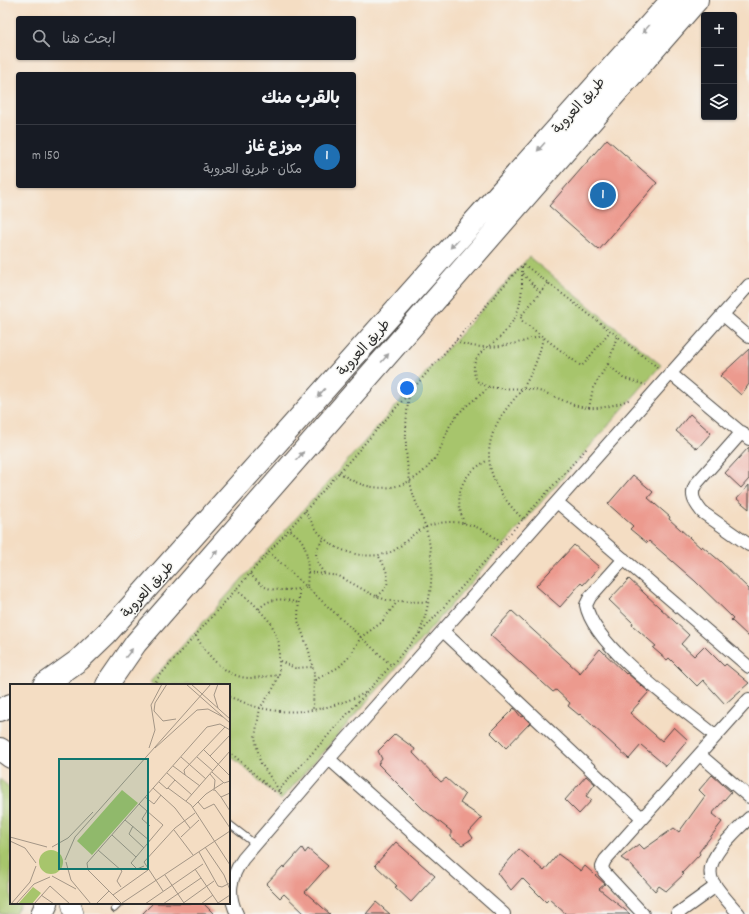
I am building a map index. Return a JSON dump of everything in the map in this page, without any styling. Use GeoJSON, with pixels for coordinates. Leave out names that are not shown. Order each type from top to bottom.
{"type":"FeatureCollection","features":[{"type":"Feature","properties":{"kind":"highway","name":"طريق العروبة"},"geometry":{"type":"LineString","coordinates":[[45,684],[78,660],[112,628],[672,0]]}},
{"type":"Feature","properties":{"kind":"highway","name":"طريق العروبة"},"geometry":{"type":"LineString","coordinates":[[108,684],[136,644],[697,0]]}},
{"type":"Feature","properties":{"kind":"highway"},"geometry":{"type":"LineString","coordinates":[[0,710],[10,705]]}},
{"type":"Feature","properties":{"kind":"highway"},"geometry":{"type":"LineString","coordinates":[[0,749],[10,756]]}},
{"type":"Feature","properties":{"kind":"highway"},"geometry":{"type":"LineString","coordinates":[[42,914],[47,904]]}},
{"type":"Feature","properties":{"kind":"main road"},"geometry":{"type":"LineString","coordinates":[[71,904],[74,914]]}},
{"type":"Feature","properties":{"kind":"street"},"geometry":{"type":"LineString","coordinates":[[237,914],[232,902],[230,891],[232,880],[236,869],[255,844],[749,285]]}},
{"type":"Feature","properties":{"kind":"street"},"geometry":{"type":"LineString","coordinates":[[723,314],[749,337]]}},
{"type":"Feature","properties":{"kind":"street"},"geometry":{"type":"LineString","coordinates":[[670,373],[745,436],[696,484],[692,495],[696,505],[702,512],[749,544]]}},
{"type":"Feature","properties":{"kind":"street"},"geometry":{"type":"LineString","coordinates":[[557,502],[749,667]]}},
{"type":"Feature","properties":{"kind":"street"},"geometry":{"type":"LineString","coordinates":[[624,559],[590,597],[586,605],[591,619],[616,654],[716,736]]}},
{"type":"Feature","properties":{"kind":"street"},"geometry":{"type":"LineString","coordinates":[[443,631],[642,818]]}},
{"type":"Feature","properties":{"kind":"street"},"geometry":{"type":"LineString","coordinates":[[643,914],[606,876],[602,868],[605,860],[749,699]]}},
{"type":"Feature","properties":{"kind":"street"},"geometry":{"type":"LineString","coordinates":[[700,755],[749,797]]}},
{"type":"Feature","properties":{"kind":"street"},"geometry":{"type":"LineString","coordinates":[[329,759],[504,914]]}},
{"type":"Feature","properties":{"kind":"street"},"geometry":{"type":"LineString","coordinates":[[739,914],[716,886],[710,873],[712,860],[749,818]]}},
{"type":"Feature","properties":{"kind":"street"},"geometry":{"type":"LineString","coordinates":[[677,914],[716,886]]}},
{"type":"Feature","properties":{"kind":"lane"},"geometry":{"type":"LineString","coordinates":[[230,825],[255,844]]}},
{"type":"Feature","properties":{"kind":"lane"},"geometry":{"type":"LineString","coordinates":[[114,910],[119,904]]}},
{"type":"Feature","properties":{"kind":"path"},"geometry":{"type":"LineString","coordinates":[[522,266],[522,289],[518,310],[506,330],[476,358],[474,368],[477,381],[490,387],[522,388],[544,392],[570,403],[589,408],[611,406],[631,398]]}},
{"type":"Feature","properties":{"kind":"path"},"geometry":{"type":"LineString","coordinates":[[522,266],[526,266],[656,366],[657,370],[652,375]]}},
{"type":"Feature","properties":{"kind":"path"},"geometry":{"type":"LineString","coordinates":[[158,684],[156,681],[157,678],[522,266]]}},
{"type":"Feature","properties":{"kind":"path"},"geometry":{"type":"LineString","coordinates":[[522,274],[540,292]]}},
{"type":"Feature","properties":{"kind":"path"},"geometry":{"type":"LineString","coordinates":[[548,283],[520,319],[542,337],[581,366],[610,331]]}},
{"type":"Feature","properties":{"kind":"path"},"geometry":{"type":"LineString","coordinates":[[589,408],[593,388],[608,364],[617,336]]}},
{"type":"Feature","properties":{"kind":"path"},"geometry":{"type":"LineString","coordinates":[[456,340],[466,345],[488,346],[521,342],[542,337]]}},
{"type":"Feature","properties":{"kind":"path"},"geometry":{"type":"LineString","coordinates":[[523,519],[505,501],[500,493],[488,460],[491,442],[497,424],[522,388],[537,361],[542,337]]}},
{"type":"Feature","properties":{"kind":"path"},"geometry":{"type":"LineString","coordinates":[[608,364],[623,378],[645,383],[653,393]]}},
{"type":"Feature","properties":{"kind":"path"},"geometry":{"type":"LineString","coordinates":[[640,388],[648,379]]}},
{"type":"Feature","properties":{"kind":"path"},"geometry":{"type":"LineString","coordinates":[[339,472],[351,480],[372,487],[392,487],[410,482],[428,467],[435,458],[448,428],[457,416],[490,387]]}},
{"type":"Feature","properties":{"kind":"path"},"geometry":{"type":"LineString","coordinates":[[409,393],[405,436],[410,482],[416,504],[426,528],[431,565],[428,602],[417,637]]}},
{"type":"Feature","properties":{"kind":"path"},"geometry":{"type":"LineString","coordinates":[[626,404],[636,394]]}},
{"type":"Feature","properties":{"kind":"path"},"geometry":{"type":"LineString","coordinates":[[278,791],[590,445]]}},
{"type":"Feature","properties":{"kind":"path"},"geometry":{"type":"LineString","coordinates":[[464,523],[460,504],[462,487],[470,472],[488,460]]}},
{"type":"Feature","properties":{"kind":"path"},"geometry":{"type":"LineString","coordinates":[[305,511],[316,530],[324,539],[346,552],[378,555],[392,551],[418,532],[446,522],[464,523],[483,529],[501,543]]}},
{"type":"Feature","properties":{"kind":"path"},"geometry":{"type":"LineString","coordinates":[[289,529],[303,544],[308,572],[307,587]]}},
{"type":"Feature","properties":{"kind":"path"},"geometry":{"type":"LineString","coordinates":[[324,539],[318,546],[315,554],[317,564],[324,573]]}},
{"type":"Feature","properties":{"kind":"path"},"geometry":{"type":"LineString","coordinates":[[269,552],[392,666]]}},
{"type":"Feature","properties":{"kind":"path"},"geometry":{"type":"LineString","coordinates":[[377,596],[385,589],[389,579],[386,568],[378,555]]}},
{"type":"Feature","properties":{"kind":"path"},"geometry":{"type":"LineString","coordinates":[[308,572],[339,576],[377,596],[397,602],[428,602]]}},
{"type":"Feature","properties":{"kind":"path"},"geometry":{"type":"LineString","coordinates":[[250,574],[263,586],[270,589],[299,589],[307,587]]}},
{"type":"Feature","properties":{"kind":"path"},"geometry":{"type":"LineString","coordinates":[[299,589],[299,627],[309,651],[315,680],[313,710]]}},
{"type":"Feature","properties":{"kind":"path"},"geometry":{"type":"LineString","coordinates":[[236,590],[259,609],[271,622],[276,633],[280,651],[279,675],[273,689],[260,708],[256,728],[256,746],[262,765],[278,791],[290,805]]}},
{"type":"Feature","properties":{"kind":"path"},"geometry":{"type":"LineString","coordinates":[[259,609],[270,600],[283,599],[298,602]]}},
{"type":"Feature","properties":{"kind":"path"},"geometry":{"type":"LineString","coordinates":[[315,680],[340,667],[350,656],[361,637],[381,623],[397,602]]}},
{"type":"Feature","properties":{"kind":"path"},"geometry":{"type":"LineString","coordinates":[[195,636],[211,658],[234,674],[247,678],[279,675]]}},
{"type":"Feature","properties":{"kind":"path"},"geometry":{"type":"LineString","coordinates":[[280,661],[295,668],[313,667]]}},
{"type":"Feature","properties":{"kind":"path"},"geometry":{"type":"LineString","coordinates":[[230,697],[260,708],[285,711],[313,710],[333,706],[369,691]]}},
{"type":"Feature","properties":{"kind":"path"},"geometry":{"type":"LineString","coordinates":[[230,752],[273,791],[278,791]]}},
{"type":"Feature","properties":{"kind":"green space"},"geometry":{"type":"Polygon","coordinates":[[[529,257],[661,365],[281,800],[230,755],[230,684],[152,684],[150,682],[529,257]]]}},
{"type":"Feature","properties":{"kind":"green space"},"geometry":{"type":"Polygon","coordinates":[[[0,779],[10,788],[10,904],[21,904],[15,914],[0,914],[0,779]]]}},
{"type":"Feature","properties":{"kind":"building"},"geometry":{"type":"Polygon","coordinates":[[[607,139],[657,183],[599,250],[549,206],[607,139]]]}},
{"type":"Feature","properties":{"kind":"building"},"geometry":{"type":"Polygon","coordinates":[[[749,349],[749,384],[741,395],[720,376],[749,349]]]}},
{"type":"Feature","properties":{"kind":"building"},"geometry":{"type":"Polygon","coordinates":[[[690,414],[711,433],[697,449],[676,431],[690,414]]]}},
{"type":"Feature","properties":{"kind":"building"},"geometry":{"type":"Polygon","coordinates":[[[749,447],[749,479],[741,488],[725,473],[749,447]]]}},
{"type":"Feature","properties":{"kind":"building"},"geometry":{"type":"Polygon","coordinates":[[[633,475],[653,492],[648,498],[670,517],[669,519],[701,548],[702,546],[720,561],[749,589],[749,637],[731,620],[733,618],[695,581],[649,541],[647,543],[630,529],[633,526],[608,504],[633,475]]]}},
{"type":"Feature","properties":{"kind":"building"},"geometry":{"type":"Polygon","coordinates":[[[749,485],[749,509],[737,499],[749,485]]]}},
{"type":"Feature","properties":{"kind":"building"},"geometry":{"type":"Polygon","coordinates":[[[574,545],[599,567],[583,585],[581,583],[560,607],[536,586],[574,545]]]}},
{"type":"Feature","properties":{"kind":"building"},"geometry":{"type":"Polygon","coordinates":[[[629,579],[689,635],[681,644],[694,656],[704,646],[724,666],[726,664],[749,683],[725,704],[703,680],[697,686],[669,658],[667,660],[653,648],[656,646],[632,625],[633,623],[609,600],[629,579]]]}},
{"type":"Feature","properties":{"kind":"building"},"geometry":{"type":"Polygon","coordinates":[[[512,611],[580,673],[600,649],[626,674],[627,673],[649,692],[630,713],[662,741],[674,727],[688,740],[666,766],[641,745],[629,759],[580,714],[579,715],[568,706],[570,703],[556,690],[553,692],[490,635],[512,611]]]}},
{"type":"Feature","properties":{"kind":"building"},"geometry":{"type":"Polygon","coordinates":[[[514,708],[521,717],[523,716],[530,723],[506,748],[490,732],[514,708]]]}},
{"type":"Feature","properties":{"kind":"building"},"geometry":{"type":"Polygon","coordinates":[[[395,734],[415,749],[413,753],[441,782],[446,778],[465,795],[460,803],[482,818],[469,832],[473,838],[462,845],[451,837],[451,831],[423,809],[378,764],[382,759],[378,751],[395,734]]]}},
{"type":"Feature","properties":{"kind":"building"},"geometry":{"type":"Polygon","coordinates":[[[712,775],[731,792],[712,814],[722,822],[699,852],[700,854],[682,873],[684,874],[666,891],[659,886],[655,891],[630,864],[621,858],[639,844],[644,849],[674,828],[679,832],[705,796],[699,790],[712,775]]]}},
{"type":"Feature","properties":{"kind":"building"},"geometry":{"type":"Polygon","coordinates":[[[586,776],[595,784],[586,796],[592,800],[579,814],[565,800],[586,776]]]}},
{"type":"Feature","properties":{"kind":"building"},"geometry":{"type":"Polygon","coordinates":[[[396,842],[435,876],[411,902],[375,865],[396,842]]]}},
{"type":"Feature","properties":{"kind":"building"},"geometry":{"type":"Polygon","coordinates":[[[302,848],[305,853],[308,849],[328,866],[305,892],[330,914],[305,914],[284,894],[280,898],[266,884],[283,866],[284,868],[302,848]]]}},
{"type":"Feature","properties":{"kind":"building"},"geometry":{"type":"Polygon","coordinates":[[[519,849],[544,871],[558,854],[581,871],[585,866],[605,884],[599,889],[630,914],[566,914],[549,899],[546,902],[522,878],[511,890],[498,873],[519,849]]]}},
{"type":"Feature","properties":{"kind":"building"},"geometry":{"type":"Polygon","coordinates":[[[376,902],[390,914],[366,914],[376,902]]]}},
{"type":"Feature","properties":{"kind":"building"},"geometry":{"type":"Polygon","coordinates":[[[152,904],[204,904],[214,914],[142,914],[152,904]]]}},
{"type":"Feature","properties":{"kind":"place","name":"موزع غاز"},"geometry":{"type":"Point","coordinates":[603,195]}}]}
